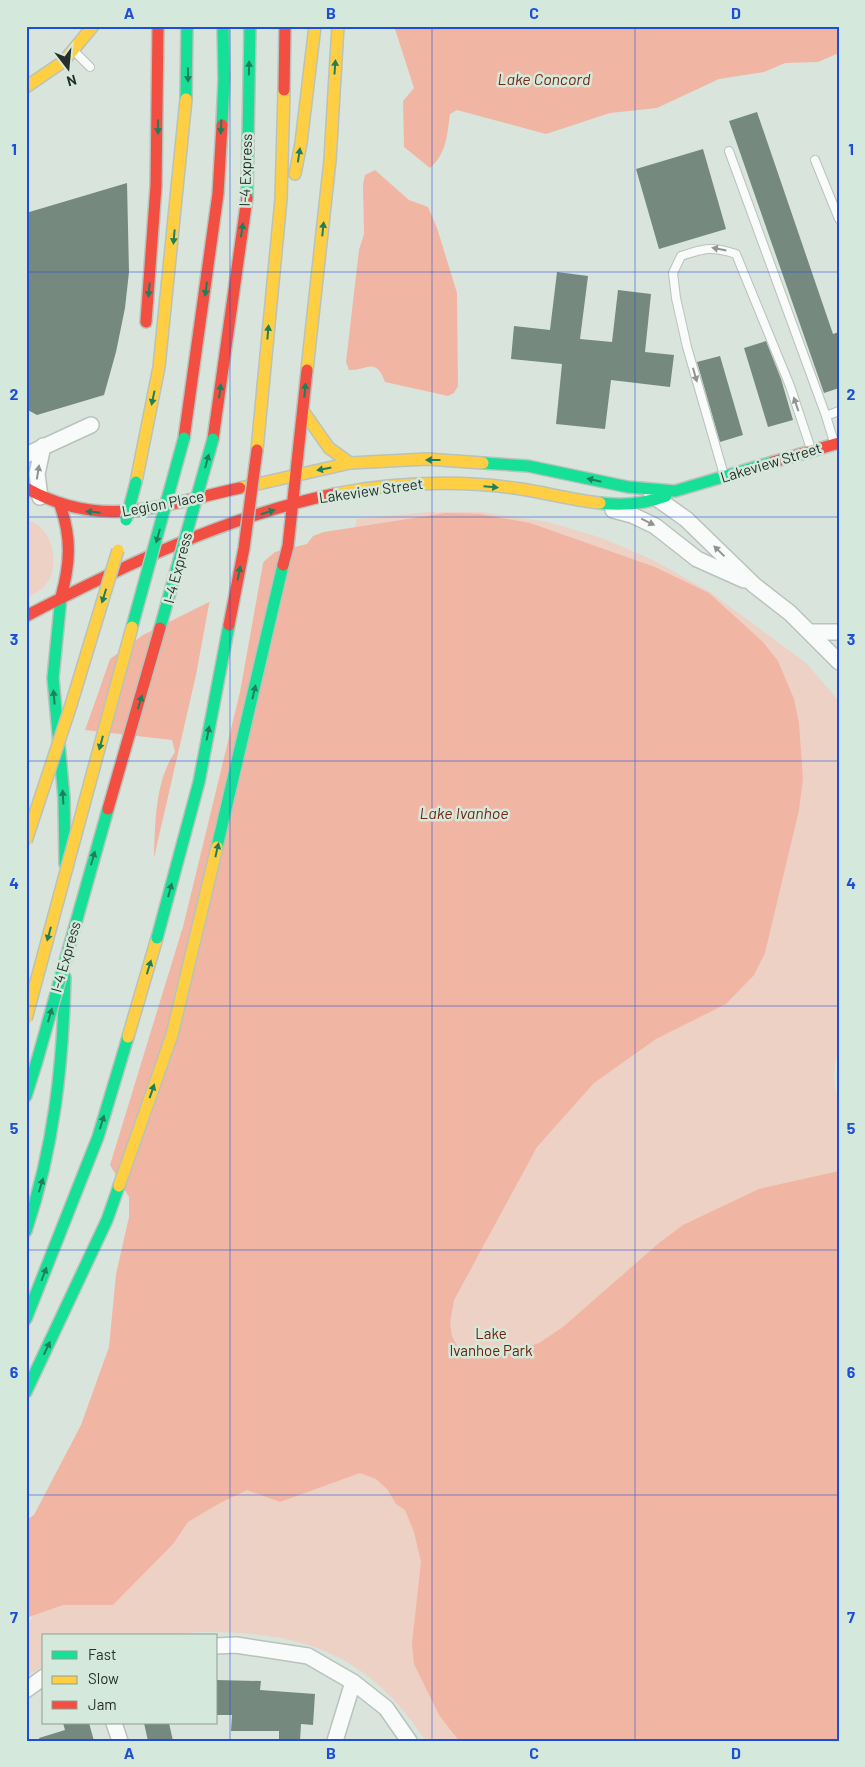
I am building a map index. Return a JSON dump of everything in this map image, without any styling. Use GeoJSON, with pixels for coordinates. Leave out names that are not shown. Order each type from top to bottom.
{"type":"FeatureCollection","features":[{"type":"Feature","properties":{"kind":"main road"},"geometry":{"type":"LineString","coordinates":[[26,88],[75,52],[93,26]]}},
{"type":"Feature","properties":{"kind":"main road"},"geometry":{"type":"LineString","coordinates":[[144,338],[156,186],[158,26]]}},
{"type":"Feature","properties":{"kind":"main road"},"geometry":{"type":"LineString","coordinates":[[26,841],[71,704],[126,520],[136,482],[159,367],[171,264],[188,82],[187,26]]}},
{"type":"Feature","properties":{"kind":"main road","name":"I-4 Express"},"geometry":{"type":"LineString","coordinates":[[26,1018],[184,438],[218,194],[224,79],[223,26]]}},
{"type":"Feature","properties":{"kind":"main road","name":"I-4 Express"},"geometry":{"type":"LineString","coordinates":[[26,1096],[98,841],[148,677],[213,439],[247,200],[250,26]]}},
{"type":"Feature","properties":{"kind":"main road"},"geometry":{"type":"LineString","coordinates":[[26,1320],[98,1137],[158,938],[199,782],[244,548],[257,450],[281,199],[285,26]]}},
{"type":"Feature","properties":{"kind":"main road"},"geometry":{"type":"LineString","coordinates":[[281,199],[297,171],[315,26]]}},
{"type":"Feature","properties":{"kind":"main road"},"geometry":{"type":"LineString","coordinates":[[26,1392],[107,1220],[172,1035],[288,546],[330,160],[338,26]]}},
{"type":"Feature","properties":{"kind":"main road"},"geometry":{"type":"LineString","coordinates":[[303,411],[313,428],[332,451],[341,460],[350,463]]}},
{"type":"Feature","properties":{"kind":"main road","name":"Lakeview Street"},"geometry":{"type":"LineString","coordinates":[[26,616],[61,598],[209,532],[292,504],[343,492],[442,483],[519,489],[585,502],[627,504],[660,499],[675,491],[837,443]]}},
{"type":"Feature","properties":{"kind":"main road","name":"Lakeview Street"},"geometry":{"type":"LineString","coordinates":[[243,486],[350,463],[427,460],[502,463],[554,471],[642,489],[675,491]]}},
{"type":"Feature","properties":{"kind":"main road"},"geometry":{"type":"LineString","coordinates":[[124,482],[126,520]]}},
{"type":"Feature","properties":{"kind":"main road","name":"Legion Place"},"geometry":{"type":"LineString","coordinates":[[26,488],[40,497],[60,505],[91,513],[127,513],[243,486]]}},
{"type":"Feature","properties":{"kind":"main road"},"geometry":{"type":"LineString","coordinates":[[26,1232],[48,1160],[64,1039],[64,798],[53,678],[61,598],[69,570],[72,547],[69,526],[60,505]]}},
{"type":"Feature","properties":{"kind":"street"},"geometry":{"type":"LineString","coordinates":[[26,455],[91,425]]}},
{"type":"Feature","properties":{"kind":"street"},"geometry":{"type":"LineString","coordinates":[[40,497],[37,474],[43,446]]}},
{"type":"Feature","properties":{"kind":"street"},"geometry":{"type":"LineString","coordinates":[[642,489],[660,499],[686,519],[754,585],[810,632],[839,662]]}},
{"type":"Feature","properties":{"kind":"street"},"geometry":{"type":"LineString","coordinates":[[585,502],[640,518],[655,526],[697,559],[754,585]]}},
{"type":"Feature","properties":{"kind":"street"},"geometry":{"type":"LineString","coordinates":[[810,632],[839,632]]}},
{"type":"Feature","properties":{"kind":"street"},"geometry":{"type":"LineString","coordinates":[[218,1646],[236,1645],[308,1656],[353,1682],[386,1708],[409,1741]]}},
{"type":"Feature","properties":{"kind":"street"},"geometry":{"type":"LineString","coordinates":[[26,1690],[42,1678]]}},
{"type":"Feature","properties":{"kind":"street"},"geometry":{"type":"LineString","coordinates":[[335,1741],[353,1682]]}},
{"type":"Feature","properties":{"kind":"street"},"geometry":{"type":"LineString","coordinates":[[114,1724],[120,1741]]}},
{"type":"Feature","properties":{"kind":"lane"},"geometry":{"type":"LineString","coordinates":[[75,52],[90,68]]}},
{"type":"Feature","properties":{"kind":"lane"},"geometry":{"type":"LineString","coordinates":[[729,151],[837,443]]}},
{"type":"Feature","properties":{"kind":"lane"},"geometry":{"type":"LineString","coordinates":[[815,160],[839,219]]}},
{"type":"Feature","properties":{"kind":"lane"},"geometry":{"type":"LineString","coordinates":[[725,477],[687,347],[673,273],[681,256],[702,249],[715,247],[736,254],[790,386],[811,451]]}},
{"type":"Feature","properties":{"kind":"lane"},"geometry":{"type":"LineString","coordinates":[[826,416],[839,411]]}},
{"type":"Feature","properties":{"kind":"green space","name":"Lake Ivanhoe"},"geometry":{"type":"Polygon","coordinates":[[[429,512],[481,512],[548,522],[602,538],[655,561],[710,592],[806,663],[839,701],[839,1050],[834,1076],[839,1101],[839,1741],[426,1741],[405,1712],[382,1688],[358,1669],[333,1655],[305,1644],[276,1637],[243,1633],[42,1634],[42,1667],[26,1676],[26,1627],[70,1560],[357,519],[429,512]]]}},
{"type":"Feature","properties":{"kind":"green space"},"geometry":{"type":"Polygon","coordinates":[[[26,519],[40,527],[47,536],[51,544],[54,561],[53,569],[46,584],[26,598],[26,519]]]}},
{"type":"Feature","properties":{"kind":"water","name":"Lake Concord"},"geometry":{"type":"Polygon","coordinates":[[[394,26],[839,26],[839,53],[818,62],[785,63],[764,72],[719,79],[657,108],[610,113],[546,134],[457,110],[450,114],[443,150],[430,168],[404,147],[403,101],[414,88],[394,26]]]}},
{"type":"Feature","properties":{"kind":"water"},"geometry":{"type":"Polygon","coordinates":[[[375,170],[409,200],[428,207],[437,228],[457,293],[458,386],[454,393],[448,396],[385,382],[378,369],[374,367],[349,370],[346,362],[359,250],[364,234],[363,184],[365,175],[375,170]]]}},
{"type":"Feature","properties":{"kind":"water","name":"Lake Ivanhoe"},"geometry":{"type":"Polygon","coordinates":[[[446,513],[480,514],[530,523],[655,567],[709,593],[763,642],[778,661],[794,699],[799,723],[803,779],[799,810],[765,953],[754,975],[726,1004],[656,1039],[594,1083],[537,1147],[454,1300],[450,1323],[452,1336],[458,1348],[473,1356],[493,1358],[539,1343],[563,1327],[659,1243],[683,1225],[759,1189],[839,1171],[839,1741],[459,1741],[439,1715],[414,1664],[412,1643],[421,1562],[414,1532],[405,1510],[396,1504],[387,1489],[376,1479],[360,1473],[280,1502],[247,1490],[188,1522],[173,1544],[113,1605],[63,1605],[26,1618],[26,1520],[34,1515],[81,1425],[109,1347],[116,1274],[129,1217],[129,1197],[110,1165],[181,933],[178,912],[170,885],[154,859],[157,803],[163,776],[175,752],[172,740],[85,730],[110,659],[143,635],[227,593],[275,552],[307,544],[313,536],[324,532],[446,513]]]}},
{"type":"Feature","properties":{"kind":"pier"},"geometry":{"type":"Polygon","coordinates":[[[264,558],[240,692],[182,931],[178,932],[175,910],[166,878],[153,862],[196,675],[210,599],[225,591],[264,558]]]}},
{"type":"Feature","properties":{"kind":"pier"},"geometry":{"type":"Polygon","coordinates":[[[110,656],[98,693],[84,732],[83,729],[110,656]]]}},
{"type":"Feature","properties":{"kind":"building"},"geometry":{"type":"Polygon","coordinates":[[[757,112],[833,334],[839,332],[839,388],[824,393],[729,121],[757,112]]]}},
{"type":"Feature","properties":{"kind":"building"},"geometry":{"type":"Polygon","coordinates":[[[703,149],[726,229],[659,249],[636,169],[703,149]]]}},
{"type":"Feature","properties":{"kind":"building"},"geometry":{"type":"Polygon","coordinates":[[[127,183],[129,272],[125,308],[116,352],[104,395],[37,415],[26,409],[26,213],[127,183]]]}},
{"type":"Feature","properties":{"kind":"building"},"geometry":{"type":"Polygon","coordinates":[[[557,272],[588,276],[580,339],[612,342],[618,290],[651,294],[645,352],[674,355],[670,387],[611,380],[605,429],[556,424],[562,364],[511,359],[514,326],[550,330],[557,272]]]}},
{"type":"Feature","properties":{"kind":"building"},"geometry":{"type":"Polygon","coordinates":[[[766,341],[781,379],[793,420],[768,427],[744,348],[766,341]]]}},
{"type":"Feature","properties":{"kind":"building"},"geometry":{"type":"Polygon","coordinates":[[[720,356],[743,435],[720,442],[697,362],[720,356]]]}},
{"type":"Feature","properties":{"kind":"building"},"geometry":{"type":"Polygon","coordinates":[[[218,1680],[261,1681],[260,1690],[315,1694],[313,1725],[301,1724],[300,1741],[279,1741],[279,1731],[231,1731],[232,1715],[218,1715],[218,1680]]]}},
{"type":"Feature","properties":{"kind":"building"},"geometry":{"type":"Polygon","coordinates":[[[63,1724],[89,1724],[94,1741],[40,1741],[39,1738],[65,1730],[63,1724]]]}},
{"type":"Feature","properties":{"kind":"building"},"geometry":{"type":"Polygon","coordinates":[[[144,1724],[169,1724],[173,1741],[148,1741],[144,1724]]]}},
{"type":"Feature","properties":{"kind":"traffic: fast"},"geometry":{"type":"LineString","coordinates":[[186,99],[187,26]]}},
{"type":"Feature","properties":{"kind":"traffic: fast"},"geometry":{"type":"LineString","coordinates":[[222,125],[224,79],[223,26]]}},
{"type":"Feature","properties":{"kind":"traffic: fast"},"geometry":{"type":"LineString","coordinates":[[247,198],[250,26]]}},
{"type":"Feature","properties":{"kind":"traffic: fast"},"geometry":{"type":"LineString","coordinates":[[132,627],[184,438]]}},
{"type":"Feature","properties":{"kind":"traffic: fast"},"geometry":{"type":"LineString","coordinates":[[160,628],[213,439]]}},
{"type":"Feature","properties":{"kind":"traffic: fast"},"geometry":{"type":"LineString","coordinates":[[483,463],[528,466],[628,487],[675,491],[773,462]]}},
{"type":"Feature","properties":{"kind":"traffic: fast"},"geometry":{"type":"LineString","coordinates":[[126,520],[136,482]]}},
{"type":"Feature","properties":{"kind":"traffic: fast"},"geometry":{"type":"LineString","coordinates":[[600,503],[634,504],[666,496]]}},
{"type":"Feature","properties":{"kind":"traffic: fast"},"geometry":{"type":"LineString","coordinates":[[217,847],[283,565]]}},
{"type":"Feature","properties":{"kind":"traffic: fast"},"geometry":{"type":"LineString","coordinates":[[61,597],[53,678],[64,798],[65,864]]}},
{"type":"Feature","properties":{"kind":"traffic: fast"},"geometry":{"type":"LineString","coordinates":[[157,938],[199,782],[229,625]]}},
{"type":"Feature","properties":{"kind":"traffic: fast"},"geometry":{"type":"LineString","coordinates":[[37,1061],[108,809]]}},
{"type":"Feature","properties":{"kind":"traffic: fast"},"geometry":{"type":"LineString","coordinates":[[26,1231],[44,1169],[55,1106],[62,1042],[65,977]]}},
{"type":"Feature","properties":{"kind":"traffic: fast"},"geometry":{"type":"LineString","coordinates":[[26,1319],[98,1137],[128,1037]]}},
{"type":"Feature","properties":{"kind":"traffic: fast"},"geometry":{"type":"LineString","coordinates":[[26,1096],[37,1061]]}},
{"type":"Feature","properties":{"kind":"traffic: fast"},"geometry":{"type":"LineString","coordinates":[[26,1392],[107,1220],[119,1186]]}},
{"type":"Feature","properties":{"kind":"traffic: slow"},"geometry":{"type":"LineString","coordinates":[[26,87],[64,61],[93,26]]}},
{"type":"Feature","properties":{"kind":"traffic: slow"},"geometry":{"type":"LineString","coordinates":[[295,174],[301,143],[315,26]]}},
{"type":"Feature","properties":{"kind":"traffic: slow"},"geometry":{"type":"LineString","coordinates":[[307,370],[330,160],[338,26]]}},
{"type":"Feature","properties":{"kind":"traffic: slow"},"geometry":{"type":"LineString","coordinates":[[257,450],[281,199],[284,90]]}},
{"type":"Feature","properties":{"kind":"traffic: slow"},"geometry":{"type":"LineString","coordinates":[[136,482],[159,367],[186,99]]}},
{"type":"Feature","properties":{"kind":"traffic: slow"},"geometry":{"type":"LineString","coordinates":[[303,411],[329,448],[350,463]]}},
{"type":"Feature","properties":{"kind":"traffic: slow"},"geometry":{"type":"LineString","coordinates":[[240,488],[350,463],[427,459],[483,463]]}},
{"type":"Feature","properties":{"kind":"traffic: slow"},"geometry":{"type":"LineString","coordinates":[[334,494],[381,487],[451,483],[521,489],[600,503]]}},
{"type":"Feature","properties":{"kind":"traffic: slow"},"geometry":{"type":"LineString","coordinates":[[26,841],[71,705],[118,550]]}},
{"type":"Feature","properties":{"kind":"traffic: slow"},"geometry":{"type":"LineString","coordinates":[[26,1019],[132,627]]}},
{"type":"Feature","properties":{"kind":"traffic: slow"},"geometry":{"type":"LineString","coordinates":[[119,1186],[172,1035],[217,847]]}},
{"type":"Feature","properties":{"kind":"traffic: slow"},"geometry":{"type":"LineString","coordinates":[[128,1037],[157,938]]}},
{"type":"Feature","properties":{"kind":"traffic: jam"},"geometry":{"type":"LineString","coordinates":[[146,322],[156,186],[158,26]]}},
{"type":"Feature","properties":{"kind":"traffic: jam"},"geometry":{"type":"LineString","coordinates":[[284,90],[285,26]]}},
{"type":"Feature","properties":{"kind":"traffic: jam"},"geometry":{"type":"LineString","coordinates":[[184,438],[218,194],[222,125]]}},
{"type":"Feature","properties":{"kind":"traffic: jam"},"geometry":{"type":"LineString","coordinates":[[213,439],[247,198]]}},
{"type":"Feature","properties":{"kind":"traffic: jam"},"geometry":{"type":"LineString","coordinates":[[283,565],[288,546],[307,370]]}},
{"type":"Feature","properties":{"kind":"traffic: jam"},"geometry":{"type":"LineString","coordinates":[[773,462],[839,443]]}},
{"type":"Feature","properties":{"kind":"traffic: jam"},"geometry":{"type":"LineString","coordinates":[[229,625],[244,548],[257,450]]}},
{"type":"Feature","properties":{"kind":"traffic: jam"},"geometry":{"type":"LineString","coordinates":[[26,488],[54,501],[81,509],[107,511],[132,511],[158,507],[240,488]]}},
{"type":"Feature","properties":{"kind":"traffic: jam"},"geometry":{"type":"LineString","coordinates":[[26,616],[176,544],[254,515],[334,494]]}},
{"type":"Feature","properties":{"kind":"traffic: jam"},"geometry":{"type":"LineString","coordinates":[[60,505],[68,540],[68,562],[61,597]]}},
{"type":"Feature","properties":{"kind":"traffic: jam"},"geometry":{"type":"LineString","coordinates":[[108,809],[160,628]]}},
{"type":"Feature","properties":{"kind":"park label","name":"Lake Ivanhoe Park"},"geometry":{"type":"Point","coordinates":[491,1342]}}]}
